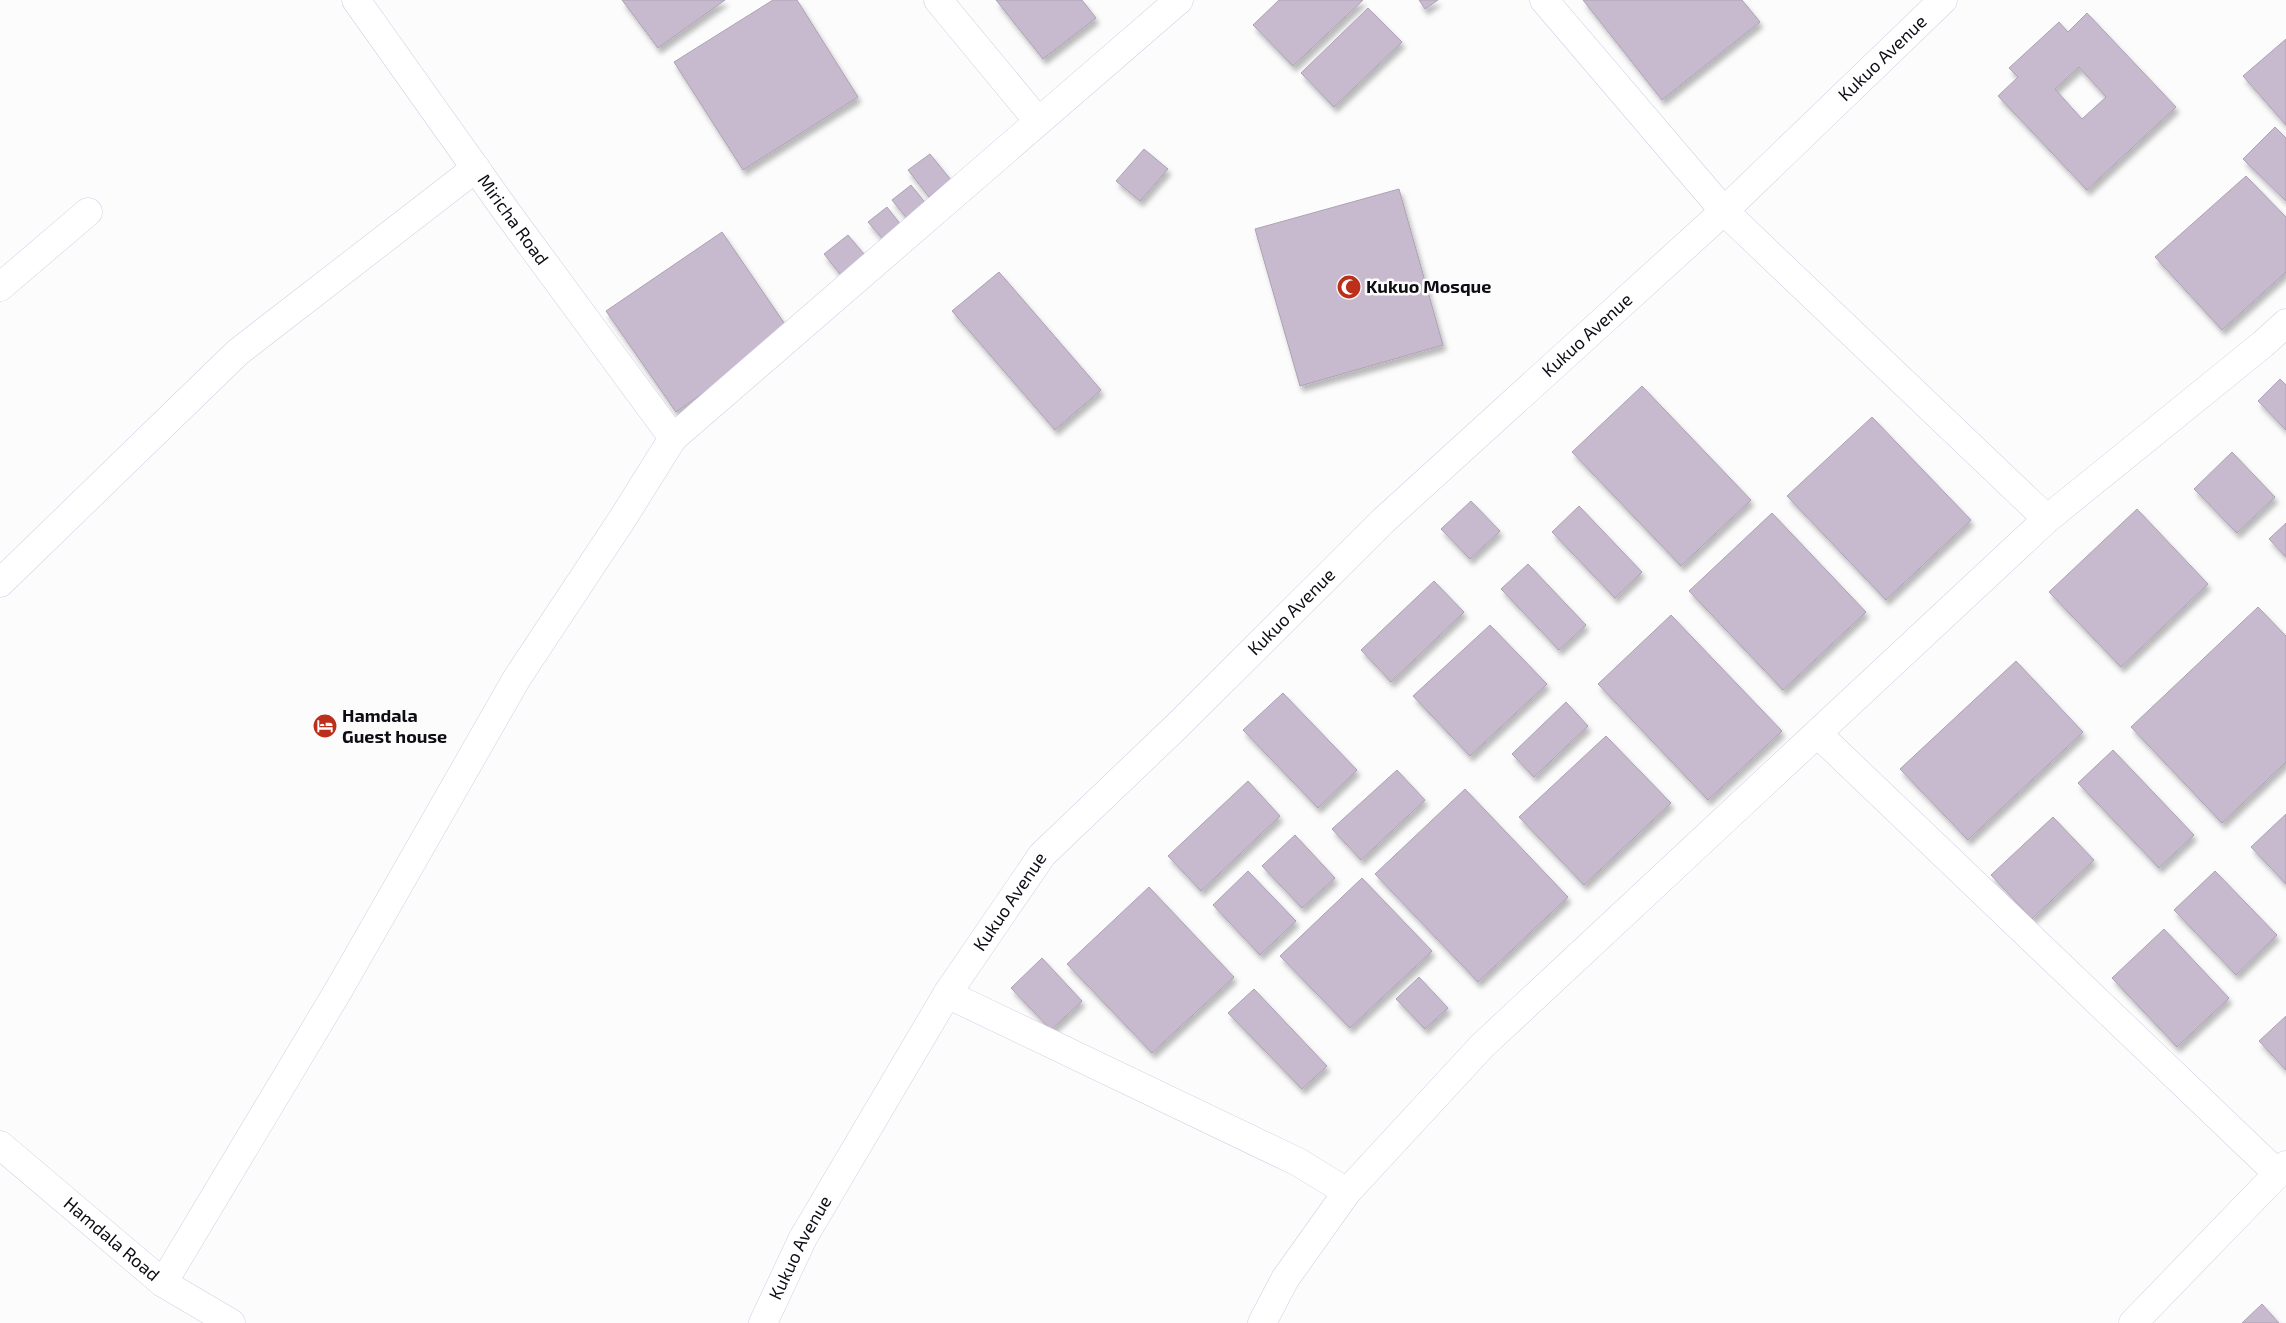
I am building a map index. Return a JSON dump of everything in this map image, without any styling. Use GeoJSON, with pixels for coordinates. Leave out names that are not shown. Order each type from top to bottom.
{"type":"FeatureCollection","features":[{"type":"Feature","properties":{"kind":"street","name":"Miricha Road"},"geometry":{"type":"LineString","coordinates":[[356,0],[673,438]]}},
{"type":"Feature","properties":{"kind":"street"},"geometry":{"type":"LineString","coordinates":[[938,0],[1038,121]]}},
{"type":"Feature","properties":{"kind":"street"},"geometry":{"type":"LineString","coordinates":[[163,1284],[338,991],[517,678],[616,529],[673,438],[1180,0]]}},
{"type":"Feature","properties":{"kind":"street"},"geometry":{"type":"LineString","coordinates":[[1544,0],[1724,211],[2047,519]]}},
{"type":"Feature","properties":{"kind":"street","name":"Kukuo Avenue"},"geometry":{"type":"LineString","coordinates":[[763,1323],[803,1238],[947,994],[1042,856],[1178,725],[1384,520],[1724,211],[1943,0]]}},
{"type":"Feature","properties":{"kind":"street"},"geometry":{"type":"LineString","coordinates":[[0,583],[238,352],[476,168]]}},
{"type":"Feature","properties":{"kind":"street"},"geometry":{"type":"LineString","coordinates":[[0,287],[88,212]]}},
{"type":"Feature","properties":{"kind":"street"},"geometry":{"type":"LineString","coordinates":[[1262,1323],[1285,1279],[1347,1192],[1482,1046],[2047,519],[2263,344],[2286,323]]}},
{"type":"Feature","properties":{"kind":"street"},"geometry":{"type":"LineString","coordinates":[[1818,734],[2281,1169],[2133,1323]]}},
{"type":"Feature","properties":{"kind":"street"},"geometry":{"type":"LineString","coordinates":[[947,994],[1298,1162],[1347,1192]]}},
{"type":"Feature","properties":{"kind":"street","name":"Hamdala Road"},"geometry":{"type":"LineString","coordinates":[[0,1145],[163,1284],[231,1323]]}},
{"type":"Feature","properties":{"kind":"building"},"geometry":{"type":"Polygon","coordinates":[[[622,0],[725,0],[658,48],[622,0]]]}},
{"type":"Feature","properties":{"kind":"building"},"geometry":{"type":"Polygon","coordinates":[[[773,0],[797,0],[858,97],[743,170],[674,62],[773,0]]]}},
{"type":"Feature","properties":{"kind":"building"},"geometry":{"type":"Polygon","coordinates":[[[996,0],[1082,0],[1096,18],[1043,59],[996,0]]]}},
{"type":"Feature","properties":{"kind":"building"},"geometry":{"type":"Polygon","coordinates":[[[1279,0],[1363,0],[1293,66],[1253,25],[1279,0]]]}},
{"type":"Feature","properties":{"kind":"building"},"geometry":{"type":"Polygon","coordinates":[[[1419,0],[1438,0],[1425,9],[1419,0]]]}},
{"type":"Feature","properties":{"kind":"building"},"geometry":{"type":"Polygon","coordinates":[[[1583,0],[1742,0],[1760,22],[1662,100],[1583,0]]]}},
{"type":"Feature","properties":{"kind":"building"},"geometry":{"type":"Polygon","coordinates":[[[1368,8],[1402,42],[1334,107],[1301,73],[1368,8]]]}},
{"type":"Feature","properties":{"kind":"building"},"geometry":{"type":"Polygon","coordinates":[[[2087,13],[2176,107],[2087,190],[1998,96],[2018,77],[2009,68],[2059,22],[2068,32],[2087,13]],[[2079,67],[2055,89],[2082,119],[2106,97],[2079,67]]]}},
{"type":"Feature","properties":{"kind":"building"},"geometry":{"type":"Polygon","coordinates":[[[2286,39],[2286,125],[2243,76],[2286,39]]]}},
{"type":"Feature","properties":{"kind":"building"},"geometry":{"type":"Polygon","coordinates":[[[2275,127],[2286,138],[2286,201],[2243,159],[2275,127]]]}},
{"type":"Feature","properties":{"kind":"building"},"geometry":{"type":"Polygon","coordinates":[[[1144,149],[1168,169],[1140,201],[1116,181],[1144,149]]]}},
{"type":"Feature","properties":{"kind":"building"},"geometry":{"type":"Polygon","coordinates":[[[930,154],[951,180],[929,197],[908,170],[930,154]]]}},
{"type":"Feature","properties":{"kind":"building"},"geometry":{"type":"Polygon","coordinates":[[[2246,176],[2286,217],[2286,272],[2222,330],[2155,257],[2246,176]]]}},
{"type":"Feature","properties":{"kind":"building"},"geometry":{"type":"Polygon","coordinates":[[[911,185],[931,210],[912,225],[892,200],[911,185]]]}},
{"type":"Feature","properties":{"kind":"building","name":"Kukuo Mosque"},"geometry":{"type":"Polygon","coordinates":[[[1399,189],[1443,345],[1300,386],[1255,229],[1399,189]]]}},
{"type":"Feature","properties":{"kind":"building"},"geometry":{"type":"Polygon","coordinates":[[[887,207],[904,229],[886,243],[868,222],[887,207]]]}},
{"type":"Feature","properties":{"kind":"building"},"geometry":{"type":"Polygon","coordinates":[[[722,232],[791,333],[676,412],[606,311],[722,232]]]}},
{"type":"Feature","properties":{"kind":"building"},"geometry":{"type":"Polygon","coordinates":[[[848,235],[869,260],[844,279],[824,254],[848,235]]]}},
{"type":"Feature","properties":{"kind":"building"},"geometry":{"type":"Polygon","coordinates":[[[999,272],[1101,390],[1055,430],[952,311],[999,272]]]}},
{"type":"Feature","properties":{"kind":"building"},"geometry":{"type":"Polygon","coordinates":[[[2280,379],[2286,385],[2286,430],[2258,401],[2280,379]]]}},
{"type":"Feature","properties":{"kind":"building"},"geometry":{"type":"Polygon","coordinates":[[[1642,386],[1751,500],[1681,566],[1572,452],[1642,386]]]}},
{"type":"Feature","properties":{"kind":"building"},"geometry":{"type":"Polygon","coordinates":[[[1872,417],[1971,520],[1886,600],[1787,496],[1872,417]]]}},
{"type":"Feature","properties":{"kind":"building"},"geometry":{"type":"Polygon","coordinates":[[[2232,452],[2275,497],[2237,533],[2194,489],[2232,452]]]}},
{"type":"Feature","properties":{"kind":"building"},"geometry":{"type":"Polygon","coordinates":[[[1471,501],[1500,531],[1470,559],[1441,529],[1471,501]]]}},
{"type":"Feature","properties":{"kind":"building"},"geometry":{"type":"Polygon","coordinates":[[[1579,506],[1642,572],[1615,598],[1552,532],[1579,506]]]}},
{"type":"Feature","properties":{"kind":"building"},"geometry":{"type":"Polygon","coordinates":[[[2137,509],[2208,584],[2121,667],[2049,592],[2137,509]]]}},
{"type":"Feature","properties":{"kind":"building"},"geometry":{"type":"Polygon","coordinates":[[[1772,513],[1866,612],[1783,690],[1689,591],[1772,513]]]}},
{"type":"Feature","properties":{"kind":"building"},"geometry":{"type":"Polygon","coordinates":[[[2286,523],[2286,557],[2269,539],[2286,523]]]}},
{"type":"Feature","properties":{"kind":"building"},"geometry":{"type":"Polygon","coordinates":[[[1528,564],[1586,625],[1559,650],[1501,589],[1528,564]]]}},
{"type":"Feature","properties":{"kind":"building"},"geometry":{"type":"Polygon","coordinates":[[[1434,581],[1464,612],[1391,682],[1361,650],[1434,581]]]}},
{"type":"Feature","properties":{"kind":"building"},"geometry":{"type":"Polygon","coordinates":[[[2258,607],[2286,636],[2286,762],[2222,823],[2131,727],[2258,607]]]}},
{"type":"Feature","properties":{"kind":"building"},"geometry":{"type":"Polygon","coordinates":[[[1671,615],[1782,731],[1708,800],[1598,684],[1671,615]]]}},
{"type":"Feature","properties":{"kind":"building"},"geometry":{"type":"Polygon","coordinates":[[[1490,625],[1547,684],[1470,756],[1413,696],[1490,625]]]}},
{"type":"Feature","properties":{"kind":"building"},"geometry":{"type":"Polygon","coordinates":[[[2016,661],[2083,732],[1968,840],[1900,769],[2016,661]]]}},
{"type":"Feature","properties":{"kind":"building"},"geometry":{"type":"Polygon","coordinates":[[[1283,693],[1357,770],[1318,808],[1243,730],[1283,693]]]}},
{"type":"Feature","properties":{"kind":"building"},"geometry":{"type":"Polygon","coordinates":[[[1566,702],[1588,726],[1534,777],[1512,754],[1566,702]]]}},
{"type":"Feature","properties":{"kind":"building"},"geometry":{"type":"Polygon","coordinates":[[[1606,736],[1671,803],[1584,885],[1519,817],[1606,736]]]}},
{"type":"Feature","properties":{"kind":"building"},"geometry":{"type":"Polygon","coordinates":[[[2113,750],[2194,835],[2159,868],[2078,783],[2113,750]]]}},
{"type":"Feature","properties":{"kind":"building"},"geometry":{"type":"Polygon","coordinates":[[[1397,770],[1425,800],[1361,860],[1332,829],[1397,770]]]}},
{"type":"Feature","properties":{"kind":"building"},"geometry":{"type":"Polygon","coordinates":[[[1248,781],[1280,816],[1201,891],[1168,856],[1248,781]]]}},
{"type":"Feature","properties":{"kind":"building"},"geometry":{"type":"Polygon","coordinates":[[[1465,789],[1568,897],[1478,982],[1375,874],[1465,789]]]}},
{"type":"Feature","properties":{"kind":"building"},"geometry":{"type":"Polygon","coordinates":[[[2286,814],[2286,884],[2251,847],[2286,814]]]}},
{"type":"Feature","properties":{"kind":"building"},"geometry":{"type":"Polygon","coordinates":[[[2053,817],[2094,860],[2032,919],[1991,875],[2053,817]]]}},
{"type":"Feature","properties":{"kind":"building"},"geometry":{"type":"Polygon","coordinates":[[[1295,835],[1335,878],[1302,908],[1262,866],[1295,835]]]}},
{"type":"Feature","properties":{"kind":"building"},"geometry":{"type":"Polygon","coordinates":[[[1248,871],[1296,921],[1260,955],[1213,905],[1248,871]]]}},
{"type":"Feature","properties":{"kind":"building"},"geometry":{"type":"Polygon","coordinates":[[[2215,871],[2277,935],[2236,975],[2174,910],[2215,871]]]}},
{"type":"Feature","properties":{"kind":"building"},"geometry":{"type":"Polygon","coordinates":[[[1362,878],[1432,951],[1350,1028],[1280,956],[1362,878]]]}},
{"type":"Feature","properties":{"kind":"building"},"geometry":{"type":"Polygon","coordinates":[[[1149,887],[1234,977],[1152,1053],[1067,964],[1149,887]]]}},
{"type":"Feature","properties":{"kind":"building"},"geometry":{"type":"Polygon","coordinates":[[[2164,929],[2229,998],[2177,1047],[2112,978],[2164,929]]]}},
{"type":"Feature","properties":{"kind":"building"},"geometry":{"type":"Polygon","coordinates":[[[1042,958],[1082,1001],[1051,1030],[1011,988],[1042,958]]]}},
{"type":"Feature","properties":{"kind":"building"},"geometry":{"type":"Polygon","coordinates":[[[1419,977],[1448,1008],[1425,1029],[1396,999],[1419,977]]]}},
{"type":"Feature","properties":{"kind":"building"},"geometry":{"type":"Polygon","coordinates":[[[1254,989],[1327,1066],[1302,1089],[1228,1013],[1254,989]]]}},
{"type":"Feature","properties":{"kind":"building"},"geometry":{"type":"Polygon","coordinates":[[[2286,1016],[2286,1070],[2259,1041],[2286,1016]]]}},
{"type":"Feature","properties":{"kind":"building"},"geometry":{"type":"Polygon","coordinates":[[[2262,1304],[2279,1323],[2242,1323],[2262,1304]]]}},
{"type":"Feature","properties":{"kind":"place","name":"Kukuo Mosque"},"geometry":{"type":"Point","coordinates":[1349,287]}},
{"type":"Feature","properties":{"kind":"place","name":"Hamdala Guest house"},"geometry":{"type":"Point","coordinates":[325,726]}}]}
